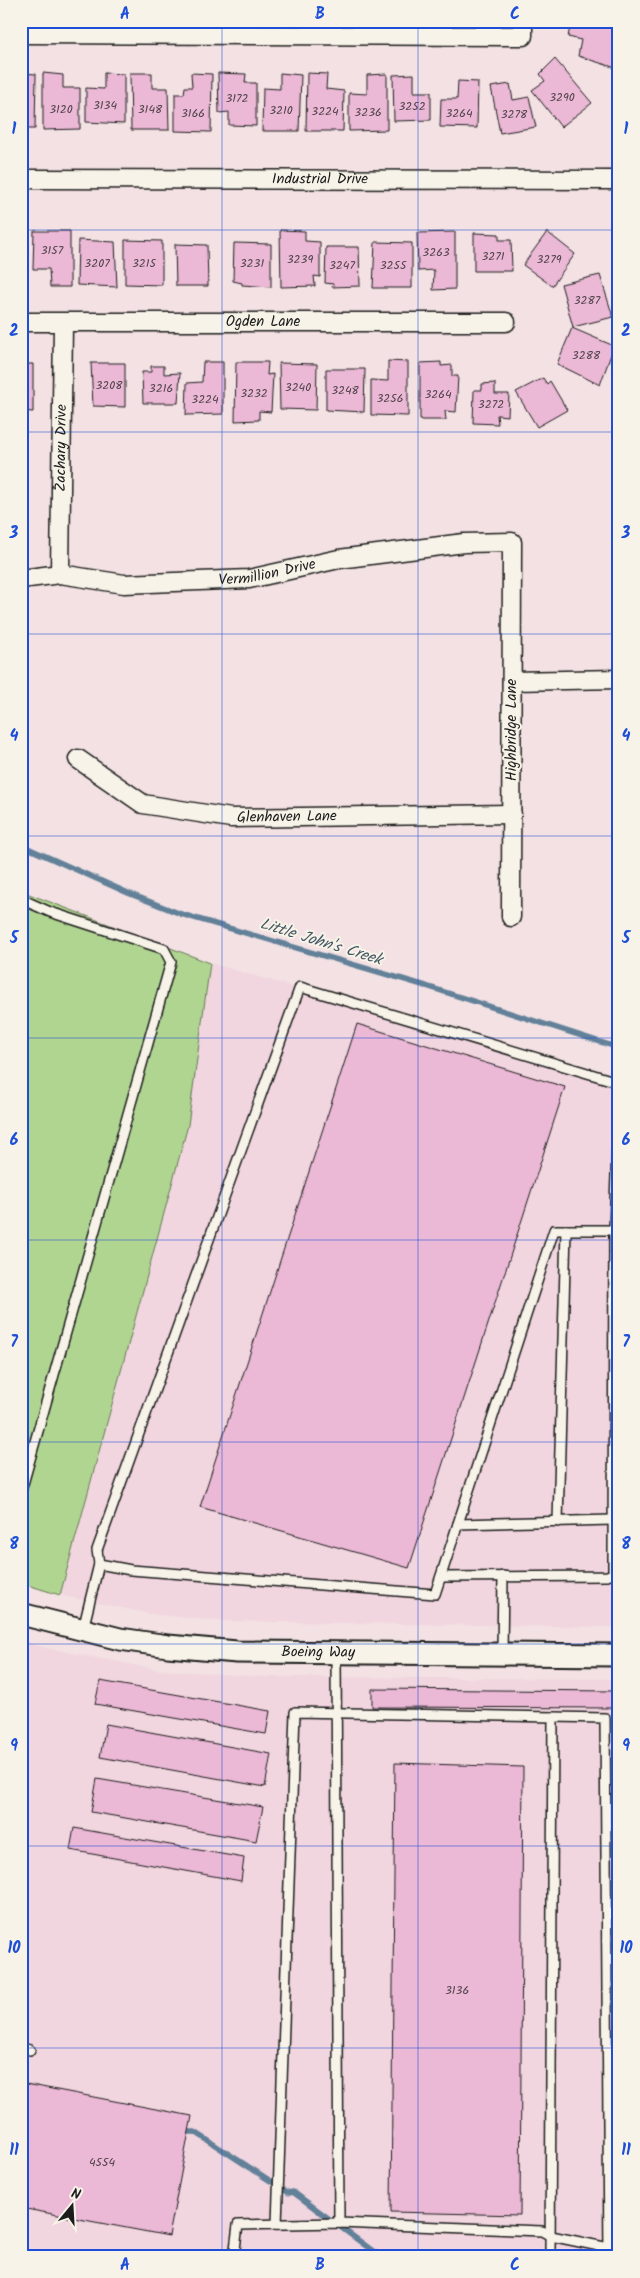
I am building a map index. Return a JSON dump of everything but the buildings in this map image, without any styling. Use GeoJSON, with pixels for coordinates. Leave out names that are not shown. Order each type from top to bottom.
{"type":"FeatureCollection","features":[{"type":"Feature","properties":{"kind":"street"},"geometry":{"type":"LineString","coordinates":[[21,34],[93,28],[523,29]]}},
{"type":"Feature","properties":{"kind":"street","name":"Industrial Drive"},"geometry":{"type":"LineString","coordinates":[[21,179],[619,180]]}},
{"type":"Feature","properties":{"kind":"street","name":"Ogden Lane"},"geometry":{"type":"LineString","coordinates":[[21,322],[506,322]]}},
{"type":"Feature","properties":{"kind":"street","name":"Zachary Drive"},"geometry":{"type":"LineString","coordinates":[[60,574],[63,323]]}},
{"type":"Feature","properties":{"kind":"street","name":"Vermillion Drive"},"geometry":{"type":"LineString","coordinates":[[21,579],[60,574],[124,584],[249,579],[339,559],[464,542],[512,542]]}},
{"type":"Feature","properties":{"kind":"street","name":"Highbridge Lane"},"geometry":{"type":"LineString","coordinates":[[511,917],[512,542]]}},
{"type":"Feature","properties":{"kind":"street"},"geometry":{"type":"LineString","coordinates":[[512,681],[619,679]]}},
{"type":"Feature","properties":{"kind":"street","name":"Glenhaven Lane"},"geometry":{"type":"LineString","coordinates":[[78,759],[142,804],[231,818],[512,814]]}},
{"type":"Feature","properties":{"kind":"street","name":"Boeing Way"},"geometry":{"type":"LineString","coordinates":[[21,1614],[120,1639],[168,1646],[237,1652],[619,1655]]}},
{"type":"Feature","properties":{"kind":"lane"},"geometry":{"type":"LineString","coordinates":[[21,899],[50,912],[164,949],[171,962],[21,1491]]}},
{"type":"Feature","properties":{"kind":"lane"},"geometry":{"type":"LineString","coordinates":[[83,1630],[99,1564],[97,1550],[300,987],[614,1080],[619,1087]]}},
{"type":"Feature","properties":{"kind":"lane"},"geometry":{"type":"LineString","coordinates":[[441,1577],[608,1576],[613,1574],[619,1091]]}},
{"type":"Feature","properties":{"kind":"lane"},"geometry":{"type":"LineString","coordinates":[[99,1564],[131,1570],[435,1594],[554,1230],[616,1230]]}},
{"type":"Feature","properties":{"kind":"lane"},"geometry":{"type":"LineString","coordinates":[[558,1522],[566,1230]]}},
{"type":"Feature","properties":{"kind":"lane"},"geometry":{"type":"LineString","coordinates":[[458,1524],[613,1520]]}},
{"type":"Feature","properties":{"kind":"lane"},"geometry":{"type":"LineString","coordinates":[[502,1654],[503,1576]]}},
{"type":"Feature","properties":{"kind":"lane"},"geometry":{"type":"LineString","coordinates":[[336,1652],[334,1713],[338,2223]]}},
{"type":"Feature","properties":{"kind":"lane"},"geometry":{"type":"LineString","coordinates":[[277,2224],[295,1712],[605,1718],[609,2252]]}},
{"type":"Feature","properties":{"kind":"lane"},"geometry":{"type":"LineString","coordinates":[[550,2257],[553,1717]]}},
{"type":"Feature","properties":{"kind":"lane"},"geometry":{"type":"LineString","coordinates":[[234,2257],[238,2224],[338,2223],[542,2231],[551,2236],[609,2252],[619,2248]]}},
{"type":"Feature","properties":{"kind":"shaded area"},"geometry":{"type":"Polygon","coordinates":[[[210,963],[619,1082],[619,1627],[223,1621],[151,1614],[60,1595],[188,1125],[210,963]]]}},
{"type":"Feature","properties":{"kind":"shaded area"},"geometry":{"type":"Polygon","coordinates":[[[21,1640],[45,1648],[159,1670],[267,1677],[619,1679],[619,2257],[21,2257],[21,1640]]]}},
{"type":"Feature","properties":{"kind":"green space"},"geometry":{"type":"Polygon","coordinates":[[[21,891],[210,963],[188,1125],[60,1595],[21,1583],[21,891]]]}},
{"type":"Feature","properties":{"kind":"waterway","name":"Little John's Creek"},"geometry":{"type":"LineString","coordinates":[[21,845],[128,893],[181,914],[426,986],[619,1048]]}},
{"type":"Feature","properties":{"kind":"waterway"},"geometry":{"type":"LineString","coordinates":[[182,2132],[195,2132],[289,2193],[293,2192],[381,2257]]}}]}
